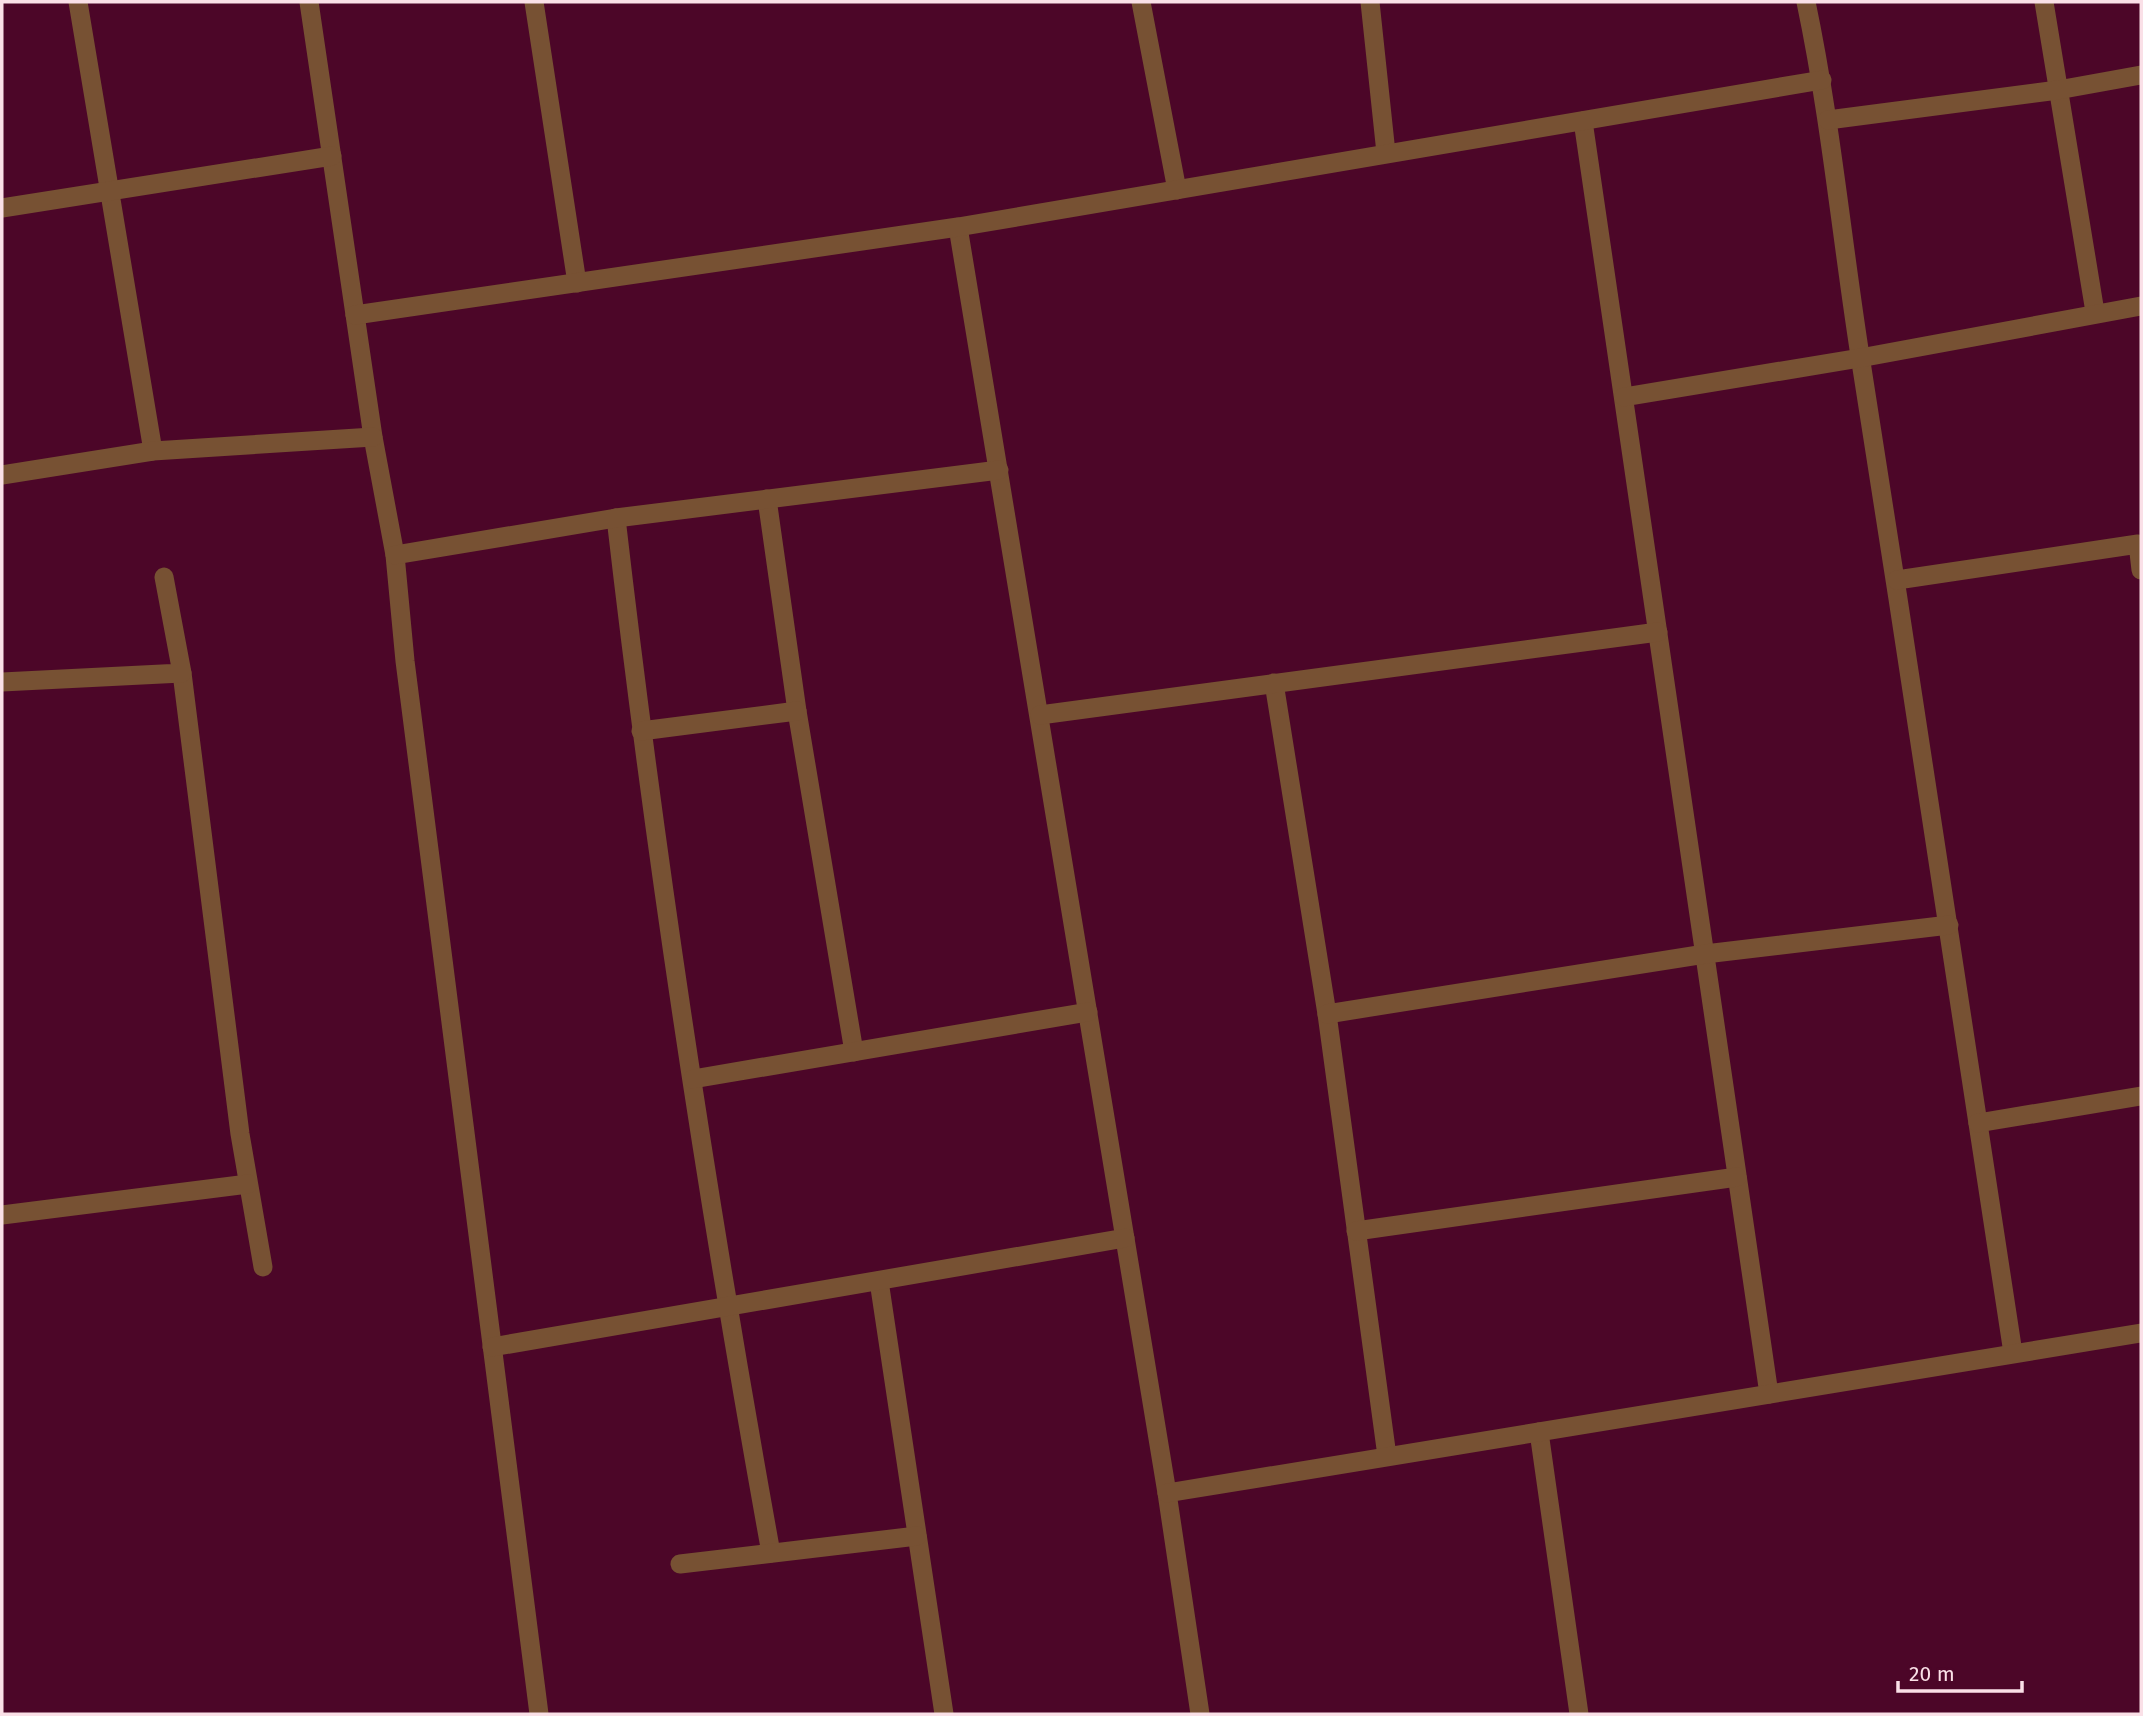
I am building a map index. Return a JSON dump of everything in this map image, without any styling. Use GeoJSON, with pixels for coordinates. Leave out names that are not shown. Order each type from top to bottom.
{"type":"FeatureCollection","features":[{"type":"Feature","properties":{"kind":"street"},"geometry":{"type":"LineString","coordinates":[[78,2],[112,191],[153,451]]}},
{"type":"Feature","properties":{"kind":"street"},"geometry":{"type":"LineString","coordinates":[[309,2],[373,437],[395,555],[405,661],[538,1714]]}},
{"type":"Feature","properties":{"kind":"street"},"geometry":{"type":"LineString","coordinates":[[534,2],[577,283]]}},
{"type":"Feature","properties":{"kind":"street"},"geometry":{"type":"LineString","coordinates":[[1141,2],[1177,190]]}},
{"type":"Feature","properties":{"kind":"street"},"geometry":{"type":"LineString","coordinates":[[1370,2],[1386,153]]}},
{"type":"Feature","properties":{"kind":"street"},"geometry":{"type":"LineString","coordinates":[[1806,2],[1822,80],[1860,358],[1897,580],[2013,1353]]}},
{"type":"Feature","properties":{"kind":"street"},"geometry":{"type":"LineString","coordinates":[[2044,2],[2095,312]]}},
{"type":"Feature","properties":{"kind":"street"},"geometry":{"type":"LineString","coordinates":[[1828,120],[2058,90],[2141,75]]}},
{"type":"Feature","properties":{"kind":"street"},"geometry":{"type":"LineString","coordinates":[[355,315],[958,228],[1822,80]]}},
{"type":"Feature","properties":{"kind":"street"},"geometry":{"type":"LineString","coordinates":[[1583,121],[1769,1394]]}},
{"type":"Feature","properties":{"kind":"street"},"geometry":{"type":"LineString","coordinates":[[2,208],[332,156]]}},
{"type":"Feature","properties":{"kind":"street"},"geometry":{"type":"LineString","coordinates":[[958,228],[1167,1493],[1200,1714]]}},
{"type":"Feature","properties":{"kind":"street"},"geometry":{"type":"LineString","coordinates":[[1623,397],[1860,358],[2095,312],[2141,306]]}},
{"type":"Feature","properties":{"kind":"street"},"geometry":{"type":"LineString","coordinates":[[2,475],[153,451],[373,437]]}},
{"type":"Feature","properties":{"kind":"street"},"geometry":{"type":"LineString","coordinates":[[395,555],[615,518],[999,470]]}},
{"type":"Feature","properties":{"kind":"street"},"geometry":{"type":"LineString","coordinates":[[767,499],[797,712],[854,1052]]}},
{"type":"Feature","properties":{"kind":"street"},"geometry":{"type":"LineString","coordinates":[[615,518],[641,731],[727,1308],[771,1553]]}},
{"type":"Feature","properties":{"kind":"street"},"geometry":{"type":"LineString","coordinates":[[1897,580],[2139,543],[2141,570]]}},
{"type":"Feature","properties":{"kind":"street"},"geometry":{"type":"LineString","coordinates":[[164,577],[182,673],[248,1184],[263,1267]]}},
{"type":"Feature","properties":{"kind":"street"},"geometry":{"type":"LineString","coordinates":[[1040,715],[1658,632]]}},
{"type":"Feature","properties":{"kind":"street"},"geometry":{"type":"LineString","coordinates":[[2,682],[182,673]]}},
{"type":"Feature","properties":{"kind":"street"},"geometry":{"type":"LineString","coordinates":[[1274,683],[1327,1014],[1387,1456]]}},
{"type":"Feature","properties":{"kind":"street"},"geometry":{"type":"LineString","coordinates":[[641,731],[797,712]]}},
{"type":"Feature","properties":{"kind":"street"},"geometry":{"type":"LineString","coordinates":[[1327,1014],[1705,954],[1949,925]]}},
{"type":"Feature","properties":{"kind":"street"},"geometry":{"type":"LineString","coordinates":[[693,1079],[1088,1012]]}},
{"type":"Feature","properties":{"kind":"street"},"geometry":{"type":"LineString","coordinates":[[1978,1123],[2141,1096]]}},
{"type":"Feature","properties":{"kind":"street"},"geometry":{"type":"LineString","coordinates":[[1356,1231],[1737,1177]]}},
{"type":"Feature","properties":{"kind":"street"},"geometry":{"type":"LineString","coordinates":[[2,1215],[248,1184]]}},
{"type":"Feature","properties":{"kind":"street"},"geometry":{"type":"LineString","coordinates":[[492,1347],[1125,1238]]}},
{"type":"Feature","properties":{"kind":"street"},"geometry":{"type":"LineString","coordinates":[[879,1281],[944,1714]]}},
{"type":"Feature","properties":{"kind":"street"},"geometry":{"type":"LineString","coordinates":[[1167,1493],[2141,1334]]}},
{"type":"Feature","properties":{"kind":"street"},"geometry":{"type":"LineString","coordinates":[[1539,1432],[1578,1714]]}},
{"type":"Feature","properties":{"kind":"street"},"geometry":{"type":"LineString","coordinates":[[680,1564],[917,1536]]}}]}
